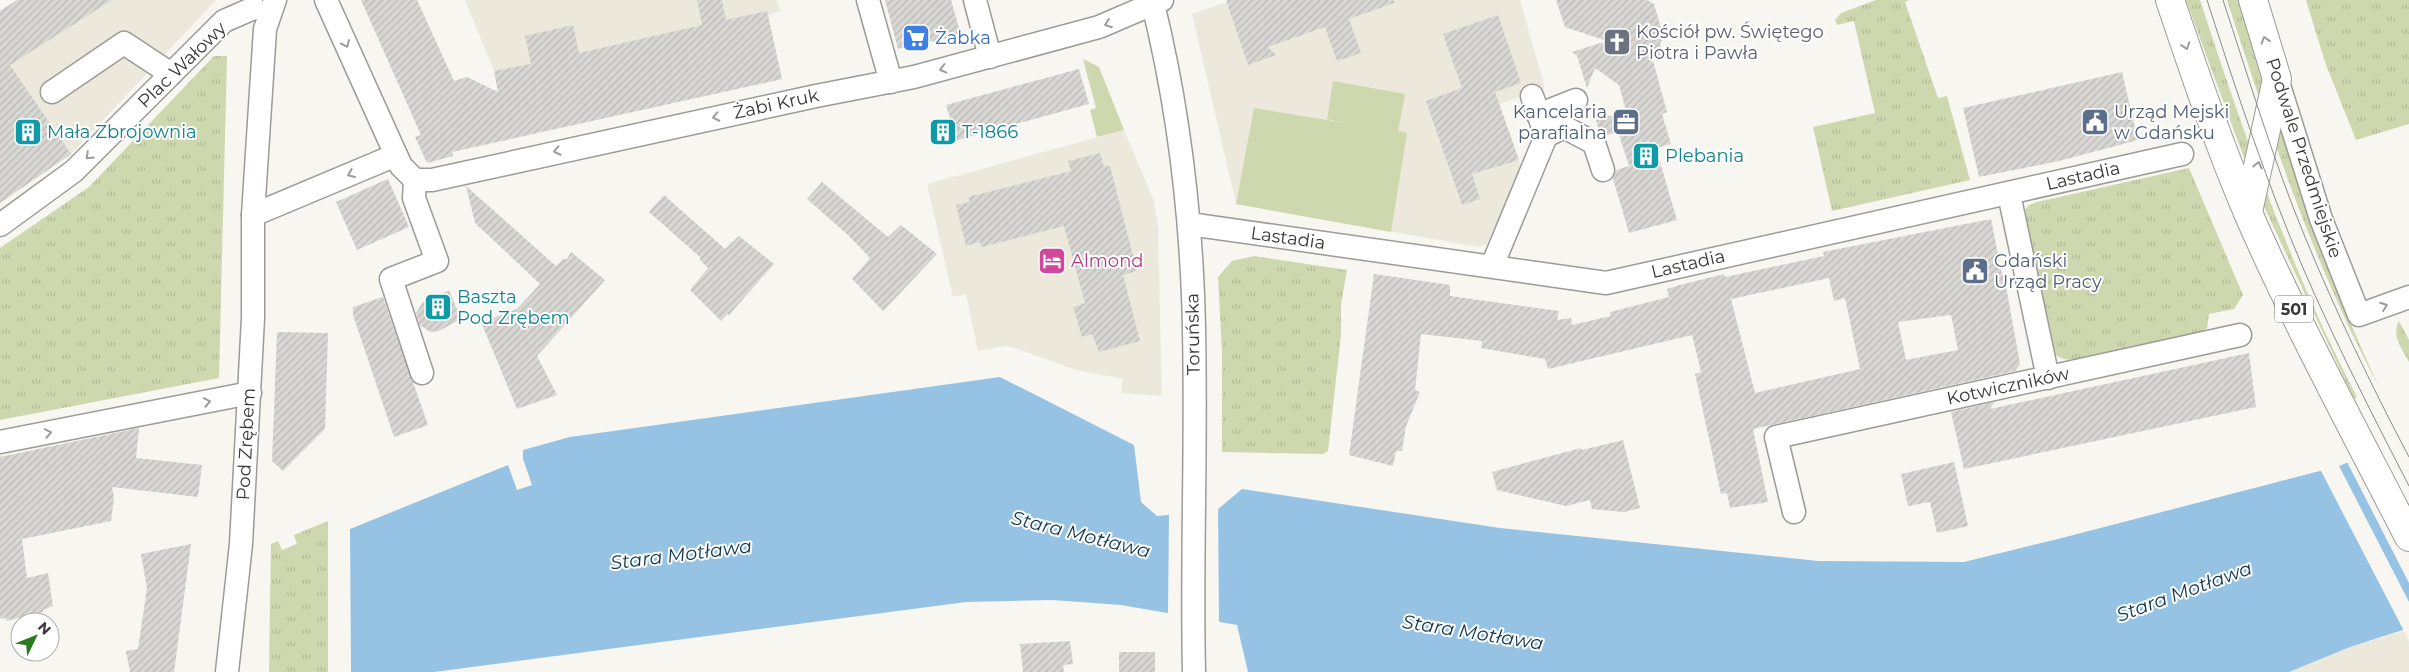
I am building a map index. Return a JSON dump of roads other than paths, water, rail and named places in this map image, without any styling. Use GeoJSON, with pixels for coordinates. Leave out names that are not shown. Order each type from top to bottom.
{"type":"FeatureCollection","features":[{"type":"Feature","properties":{"kind":"main road","name":"501"},"geometry":{"type":"LineString","coordinates":[[2170,0],[2216,133],[2248,212],[2409,537]]}},
{"type":"Feature","properties":{"kind":"main road","name":"Podwale Przedmiejskie"},"geometry":{"type":"LineString","coordinates":[[2253,0],[2277,79]]}},
{"type":"Feature","properties":{"kind":"main road"},"geometry":{"type":"LineString","coordinates":[[2248,212],[2277,79]]}},
{"type":"Feature","properties":{"kind":"street"},"geometry":{"type":"LineString","coordinates":[[326,0],[401,166],[415,180],[413,188],[414,198],[437,261],[390,279],[422,373]]}},
{"type":"Feature","properties":{"kind":"street"},"geometry":{"type":"LineString","coordinates":[[868,0],[890,82]]}},
{"type":"Feature","properties":{"kind":"street"},"geometry":{"type":"LineString","coordinates":[[975,0],[990,57]]}},
{"type":"Feature","properties":{"kind":"street","name":"Żabi Kruk"},"geometry":{"type":"LineString","coordinates":[[415,180],[432,180],[816,96],[890,82],[990,57],[1110,23],[1156,2]]}},
{"type":"Feature","properties":{"kind":"street","name":"Toruńska"},"geometry":{"type":"LineString","coordinates":[[1156,2],[1170,84],[1189,224],[1193,312],[1194,672]]}},
{"type":"Feature","properties":{"kind":"street","name":"Pod Zrębem"},"geometry":{"type":"LineString","coordinates":[[227,672],[241,544],[250,393],[254,215],[265,29],[261,3]]}},
{"type":"Feature","properties":{"kind":"street","name":"Plac Wałowy"},"geometry":{"type":"LineString","coordinates":[[0,225],[74,171],[224,21],[261,3]]}},
{"type":"Feature","properties":{"kind":"street"},"geometry":{"type":"LineString","coordinates":[[52,92],[124,42],[171,74]]}},
{"type":"Feature","properties":{"kind":"street","name":"Podwale Przedmiejskie"},"geometry":{"type":"LineString","coordinates":[[2277,79],[2321,219],[2359,315],[2409,297]]}},
{"type":"Feature","properties":{"kind":"street"},"geometry":{"type":"LineString","coordinates":[[1492,266],[1539,116],[1576,100]]}},
{"type":"Feature","properties":{"kind":"street"},"geometry":{"type":"LineString","coordinates":[[1539,116],[1594,143],[1603,170]]}},
{"type":"Feature","properties":{"kind":"street","name":"Lastadia"},"geometry":{"type":"LineString","coordinates":[[1189,224],[1606,283],[2182,154]]}},
{"type":"Feature","properties":{"kind":"street"},"geometry":{"type":"LineString","coordinates":[[254,215],[396,155]]}},
{"type":"Feature","properties":{"kind":"street"},"geometry":{"type":"LineString","coordinates":[[2009,194],[2048,378]]}},
{"type":"Feature","properties":{"kind":"street","name":"Kotwiczników"},"geometry":{"type":"LineString","coordinates":[[1794,512],[1776,437],[2240,335]]}},
{"type":"Feature","properties":{"kind":"street"},"geometry":{"type":"LineString","coordinates":[[0,442],[250,393]]}},
{"type":"Feature","properties":{"kind":"water","name":"Stara Motława"},"geometry":{"type":"Polygon","coordinates":[[[1000,377],[1134,445],[1141,502],[1157,516],[1217,510],[1242,489],[1500,528],[1818,561],[1964,562],[2339,466],[2409,438],[2409,628],[2350,647],[2289,672],[1248,672],[1237,625],[1121,605],[1052,600],[966,602],[434,672],[351,672],[350,529],[508,465],[517,490],[532,485],[523,459],[523,450],[570,437],[1000,377]]]}},
{"type":"Feature","properties":{"kind":"tram line"},"geometry":{"type":"LineString","coordinates":[[2207,0],[2240,101],[2289,235],[2341,351],[2409,486]]}},
{"type":"Feature","properties":{"kind":"tram line"},"geometry":{"type":"LineString","coordinates":[[2223,0],[2293,208],[2354,348],[2409,457]]}},
{"type":"Feature","properties":{"kind":"place","name":"Żabka"},"geometry":{"type":"Point","coordinates":[916,38]}},
{"type":"Feature","properties":{"kind":"place","name":"Kościół pw. Świętego Piotra i Pawła"},"geometry":{"type":"Point","coordinates":[1617,42]}},
{"type":"Feature","properties":{"kind":"place","name":"Kancelaria parafialna"},"geometry":{"type":"Point","coordinates":[1626,122]}},
{"type":"Feature","properties":{"kind":"place","name":"Urząd Mejski w Gdańsku"},"geometry":{"type":"Point","coordinates":[2095,122]}},
{"type":"Feature","properties":{"kind":"place","name":"Mała Zbrojownia"},"geometry":{"type":"Point","coordinates":[28,132]}},
{"type":"Feature","properties":{"kind":"place","name":"T-1866"},"geometry":{"type":"Point","coordinates":[943,132]}},
{"type":"Feature","properties":{"kind":"place","name":"Plebania"},"geometry":{"type":"Point","coordinates":[1646,156]}},
{"type":"Feature","properties":{"kind":"place","name":"Almond"},"geometry":{"type":"Point","coordinates":[1052,261]}},
{"type":"Feature","properties":{"kind":"place","name":"Gdański Urząd Pracy"},"geometry":{"type":"Point","coordinates":[1975,271]}},
{"type":"Feature","properties":{"kind":"place","name":"Baszta Pod Zrębem"},"geometry":{"type":"Point","coordinates":[438,307]}}]}
